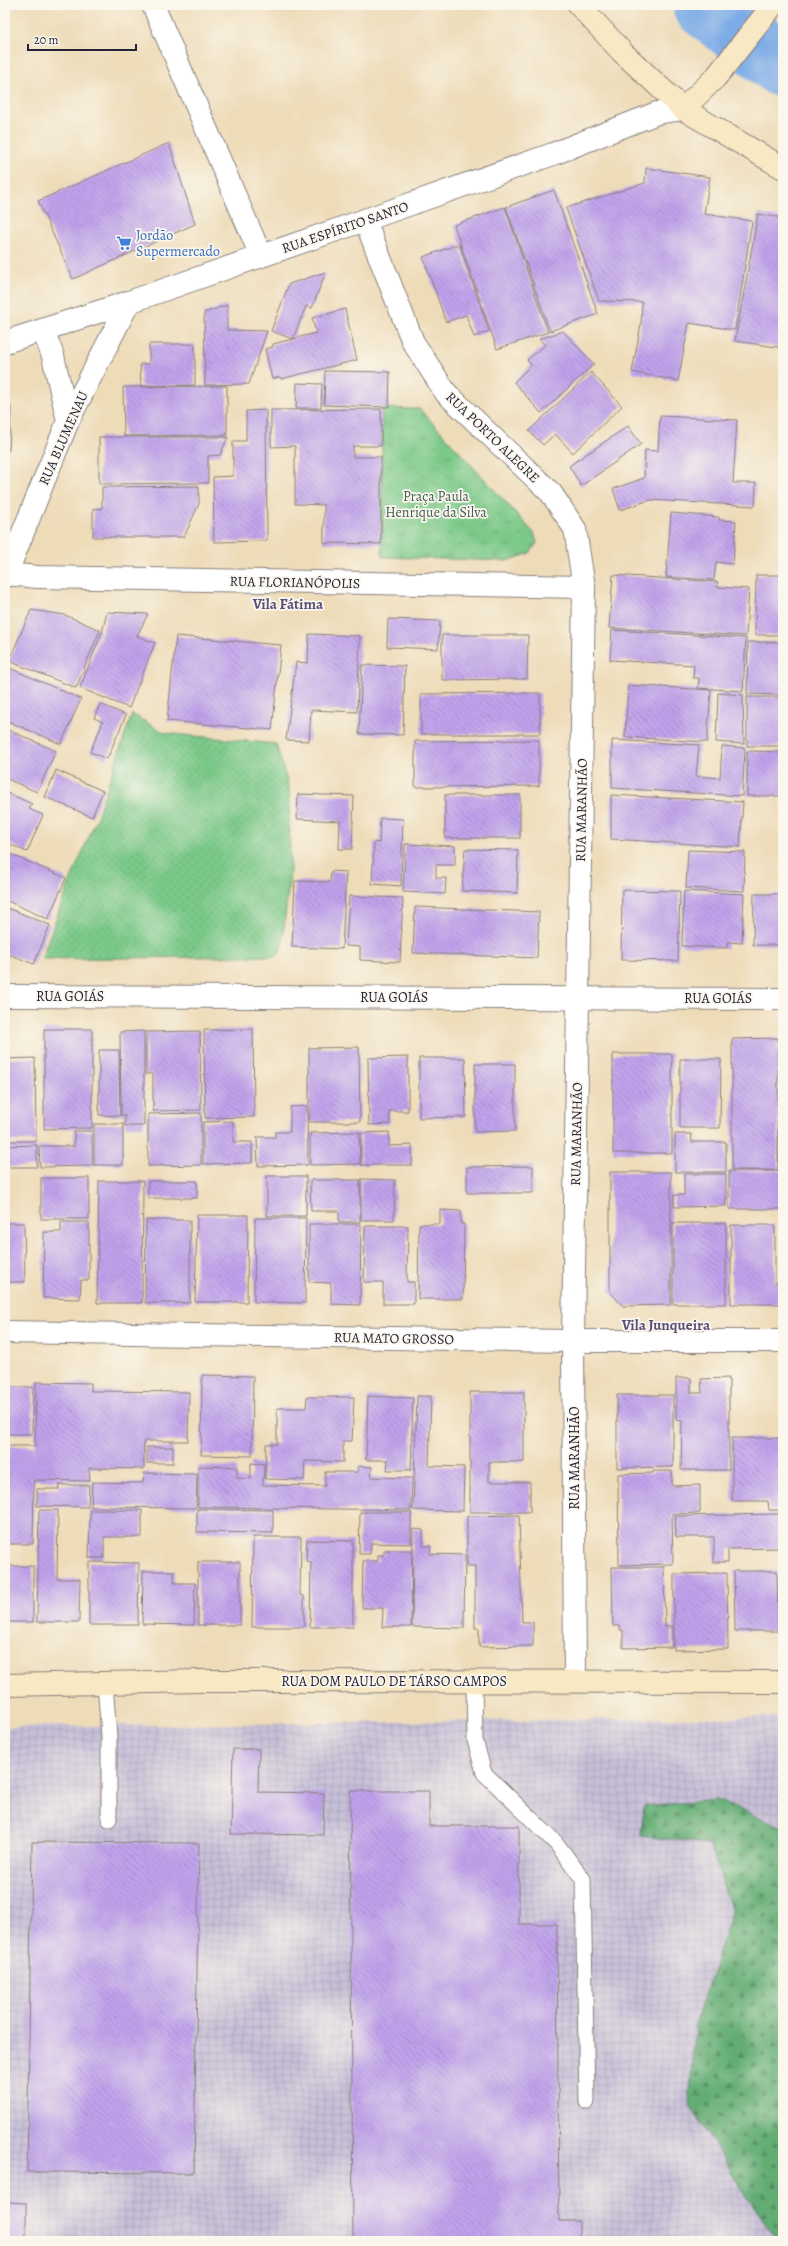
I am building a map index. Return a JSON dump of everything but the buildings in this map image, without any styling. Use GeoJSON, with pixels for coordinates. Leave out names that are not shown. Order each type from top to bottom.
{"type":"FeatureCollection","features":[{"type":"Feature","properties":{"kind":"street"},"geometry":{"type":"LineString","coordinates":[[153,5],[261,256]]}},
{"type":"Feature","properties":{"kind":"street"},"geometry":{"type":"LineString","coordinates":[[579,5],[622,52],[683,109],[783,168]]}},
{"type":"Feature","properties":{"kind":"street"},"geometry":{"type":"LineString","coordinates":[[683,109],[716,77],[773,5]]}},
{"type":"Feature","properties":{"kind":"street","name":"RUA ESPÍRITO SANTO"},"geometry":{"type":"LineString","coordinates":[[5,342],[129,302],[366,220],[553,154],[657,113],[683,109]]}},
{"type":"Feature","properties":{"kind":"street","name":"RUA PORTO ALEGRE"},"geometry":{"type":"LineString","coordinates":[[366,220],[413,342],[446,393],[551,493],[575,529],[584,587]]}},
{"type":"Feature","properties":{"kind":"street","name":"RUA BLUMENAU"},"geometry":{"type":"LineString","coordinates":[[6,576],[68,421],[129,302]]}},
{"type":"Feature","properties":{"kind":"street"},"geometry":{"type":"LineString","coordinates":[[43,330],[53,356],[68,421]]}},
{"type":"Feature","properties":{"kind":"street","name":"RUA FLORIANÓPOLIS"},"geometry":{"type":"LineString","coordinates":[[6,576],[584,587]]}},
{"type":"Feature","properties":{"kind":"street","name":"RUA MARANHÃO"},"geometry":{"type":"LineString","coordinates":[[575,1681],[573,1341],[584,587]]}},
{"type":"Feature","properties":{"kind":"street","name":"RUA GOIÁS"},"geometry":{"type":"LineString","coordinates":[[5,996],[577,997],[783,999]]}},
{"type":"Feature","properties":{"kind":"street","name":"RUA MATO GROSSO"},"geometry":{"type":"LineString","coordinates":[[5,1332],[573,1341],[783,1341]]}},
{"type":"Feature","properties":{"kind":"street","name":"RUA DOM PAULO DE TÁRSO CAMPOS"},"geometry":{"type":"LineString","coordinates":[[5,1685],[105,1682],[783,1682]]}},
{"type":"Feature","properties":{"kind":"lane"},"geometry":{"type":"LineString","coordinates":[[105,1682],[109,1737],[109,1820]]}},
{"type":"Feature","properties":{"kind":"lane"},"geometry":{"type":"LineString","coordinates":[[474,1682],[475,1740],[484,1774],[556,1843],[583,1879],[587,2102]]}},
{"type":"Feature","properties":{"kind":"shaded area"},"geometry":{"type":"Polygon","coordinates":[[[783,1717],[783,2241],[5,2241],[5,1727],[783,1717]]]}},
{"type":"Feature","properties":{"kind":"green space","name":"Praça Paula Henrique da Silva"},"geometry":{"type":"Polygon","coordinates":[[[382,408],[420,409],[534,533],[537,543],[530,553],[507,561],[382,557],[382,408]]]}},
{"type":"Feature","properties":{"kind":"green space"},"geometry":{"type":"Polygon","coordinates":[[[132,714],[165,733],[276,744],[289,788],[290,872],[282,945],[277,956],[41,959],[70,881],[96,820],[132,714]]]}},
{"type":"Feature","properties":{"kind":"green space"},"geometry":{"type":"Polygon","coordinates":[[[717,1800],[783,1827],[783,2241],[778,2241],[755,2209],[689,2104],[695,2024],[732,1912],[710,1844],[641,1836],[644,1806],[717,1800]]]}},
{"type":"Feature","properties":{"kind":"water"},"geometry":{"type":"Polygon","coordinates":[[[671,5],[727,5],[710,35],[671,5]]]}},
{"type":"Feature","properties":{"kind":"water"},"geometry":{"type":"Polygon","coordinates":[[[776,22],[783,27],[783,91],[746,67],[776,22]]]}},
{"type":"Feature","properties":{"kind":"waterway"},"geometry":{"type":"LineString","coordinates":[[705,5],[783,65]]}},
{"type":"Feature","properties":{"kind":"place","name":"Jordão Supermercado"},"geometry":{"type":"Point","coordinates":[124,243]}},
{"type":"Feature","properties":{"kind":"district","name":"Vila Fátima"},"geometry":{"type":"Point","coordinates":[288,604]}},
{"type":"Feature","properties":{"kind":"district","name":"Vila Junqueira"},"geometry":{"type":"Point","coordinates":[666,1325]}}]}
